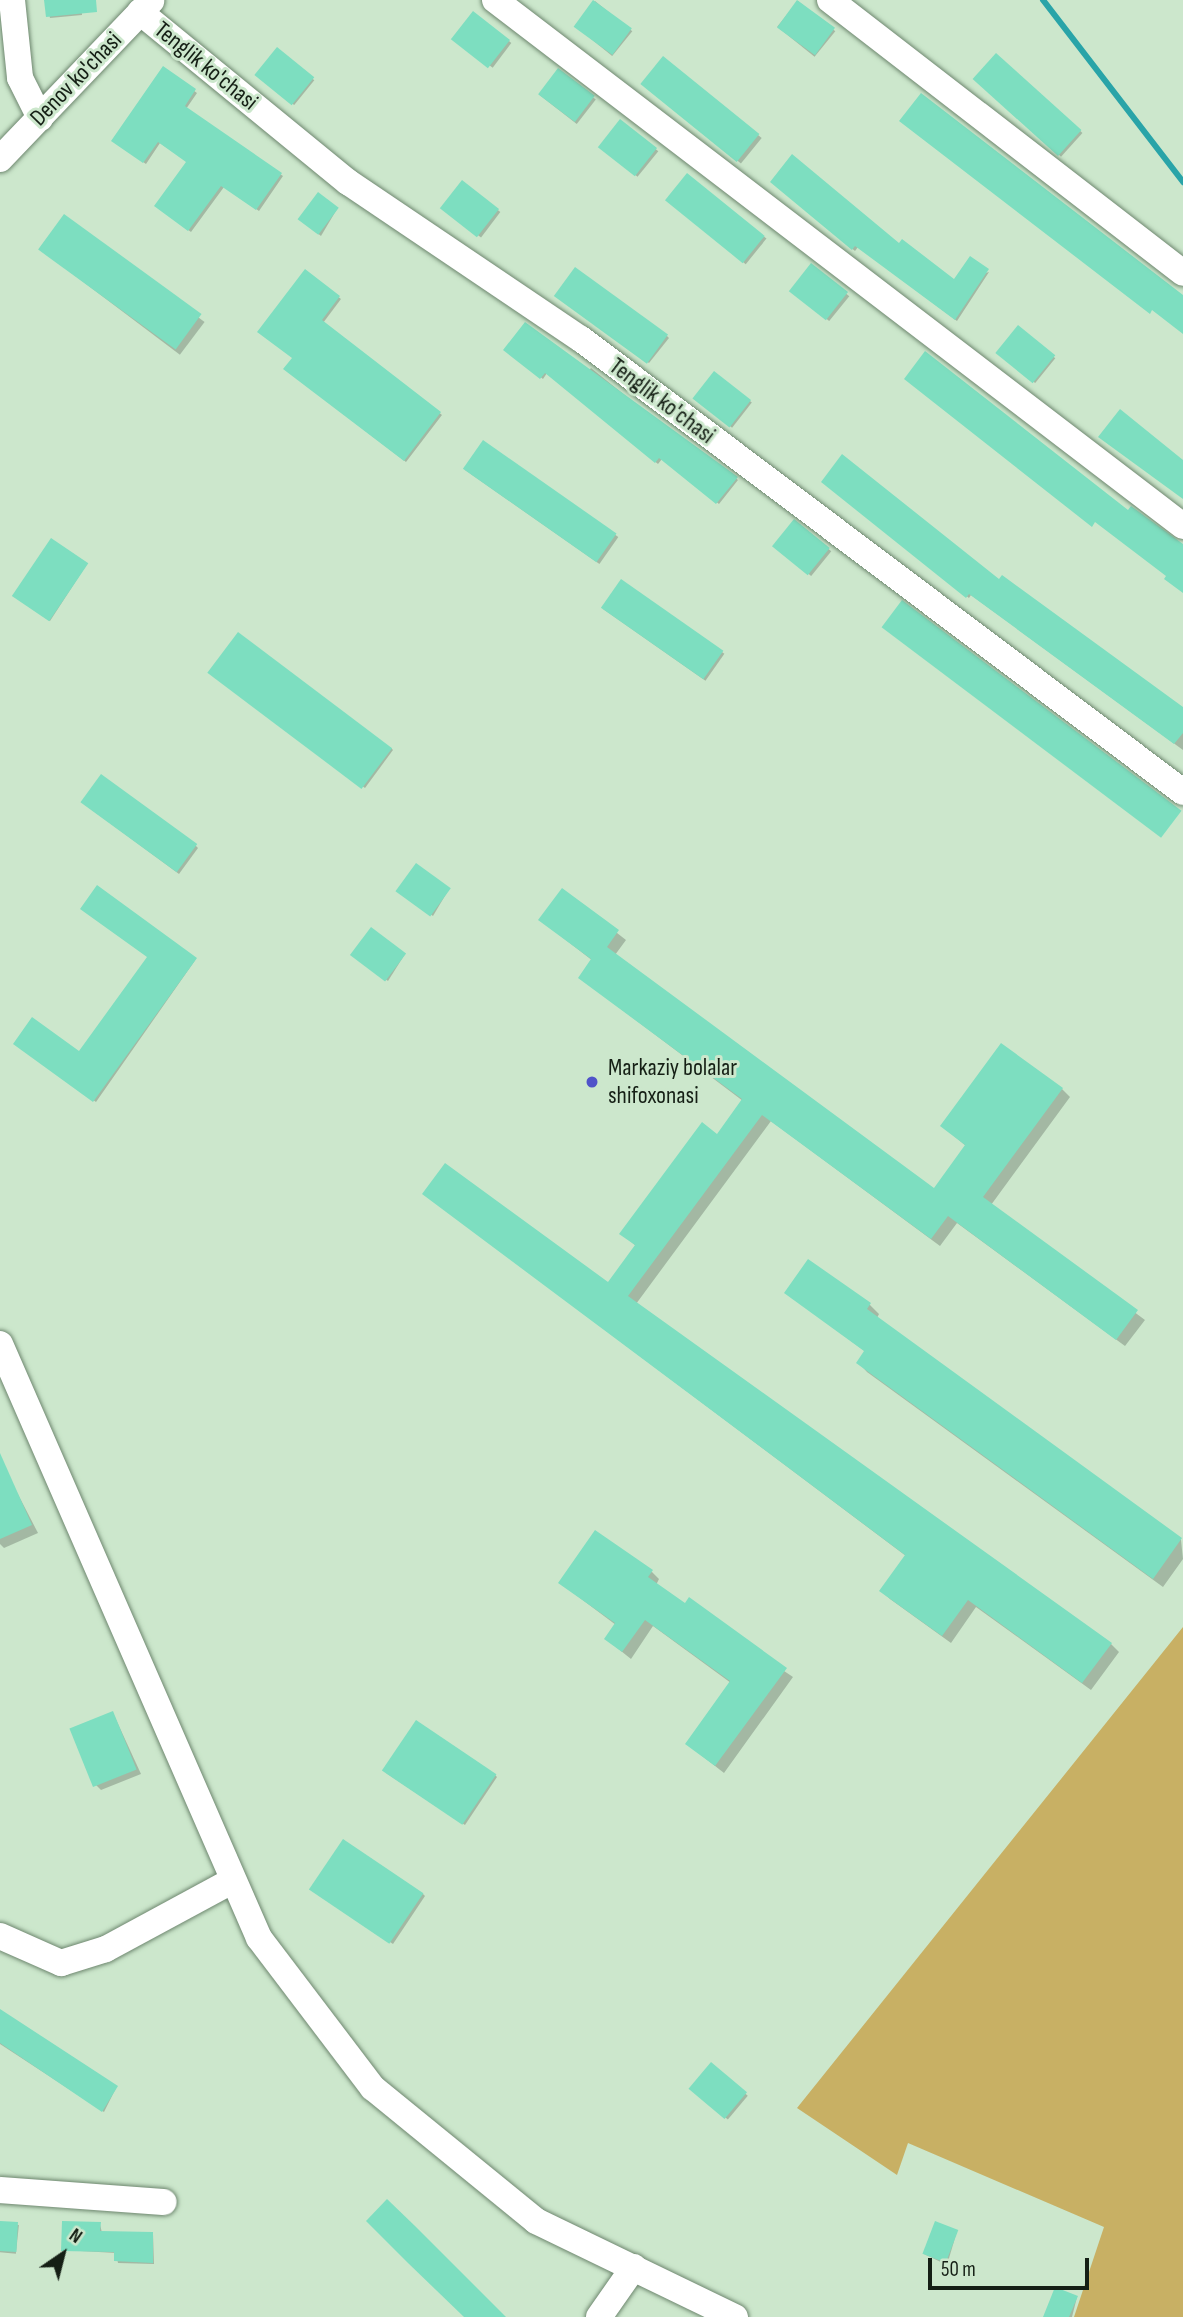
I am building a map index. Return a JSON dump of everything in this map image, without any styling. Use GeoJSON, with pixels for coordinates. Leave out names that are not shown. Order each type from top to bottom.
{"type":"FeatureCollection","features":[{"type":"Feature","properties":{"kind":"street"},"geometry":{"type":"LineString","coordinates":[[12,0],[20,78],[40,118]]}},
{"type":"Feature","properties":{"kind":"street"},"geometry":{"type":"LineString","coordinates":[[495,0],[1183,526]]}},
{"type":"Feature","properties":{"kind":"street"},"geometry":{"type":"LineString","coordinates":[[830,0],[1183,273]]}},
{"type":"Feature","properties":{"kind":"street","name":"Denov ko'chasi"},"geometry":{"type":"LineString","coordinates":[[0,159],[146,6]]}},
{"type":"Feature","properties":{"kind":"street","name":"Tenglik ko'chasi"},"geometry":{"type":"LineString","coordinates":[[146,6],[348,182],[581,339],[1183,792]]}},
{"type":"Feature","properties":{"kind":"street"},"geometry":{"type":"LineString","coordinates":[[0,1343],[259,1938],[373,2088],[536,2221],[735,2317]]}},
{"type":"Feature","properties":{"kind":"street"},"geometry":{"type":"LineString","coordinates":[[0,1936],[61,1963],[106,1949],[232,1881]]}},
{"type":"Feature","properties":{"kind":"street"},"geometry":{"type":"LineString","coordinates":[[0,2190],[164,2202]]}},
{"type":"Feature","properties":{"kind":"street"},"geometry":{"type":"LineString","coordinates":[[599,2317],[634,2267]]}},
{"type":"Feature","properties":{"kind":"shaded area"},"geometry":{"type":"Polygon","coordinates":[[[1183,1627],[1183,2317],[1074,2317],[1104,2227],[908,2143],[897,2175],[797,2108],[1183,1627]]]}},
{"type":"Feature","properties":{"kind":"building"},"geometry":{"type":"Polygon","coordinates":[[[44,0],[96,0],[97,12],[46,17],[44,0]]]}},
{"type":"Feature","properties":{"kind":"building"},"geometry":{"type":"Polygon","coordinates":[[[593,0],[632,28],[612,55],[574,27],[593,0]]]}},
{"type":"Feature","properties":{"kind":"building"},"geometry":{"type":"Polygon","coordinates":[[[797,0],[835,28],[815,55],[777,28],[797,0]]]}},
{"type":"Feature","properties":{"kind":"building"},"geometry":{"type":"Polygon","coordinates":[[[473,11],[510,40],[488,68],[451,39],[473,11]]]}},
{"type":"Feature","properties":{"kind":"building"},"geometry":{"type":"Polygon","coordinates":[[[277,47],[314,77],[292,105],[254,75],[277,47]]]}},
{"type":"Feature","properties":{"kind":"building"},"geometry":{"type":"Polygon","coordinates":[[[996,53],[1081,130],[1058,156],[973,79],[996,53]]]}},
{"type":"Feature","properties":{"kind":"building"},"geometry":{"type":"Polygon","coordinates":[[[663,56],[759,134],[737,162],[640,84],[663,56]]]}},
{"type":"Feature","properties":{"kind":"building"},"geometry":{"type":"Polygon","coordinates":[[[163,66],[196,89],[185,106],[282,173],[256,210],[221,186],[188,231],[154,206],[186,162],[158,142],[143,163],[111,141],[163,66]]]}},
{"type":"Feature","properties":{"kind":"building"},"geometry":{"type":"Polygon","coordinates":[[[558,68],[595,96],[575,122],[538,94],[558,68]]]}},
{"type":"Feature","properties":{"kind":"building"},"geometry":{"type":"Polygon","coordinates":[[[921,93],[1183,295],[1183,334],[1152,310],[1150,314],[899,121],[921,93]]]}},
{"type":"Feature","properties":{"kind":"building"},"geometry":{"type":"Polygon","coordinates":[[[620,119],[657,148],[635,176],[598,147],[620,119]]]}},
{"type":"Feature","properties":{"kind":"building"},"geometry":{"type":"Polygon","coordinates":[[[792,154],[899,243],[902,239],[954,279],[970,256],[989,269],[955,320],[855,246],[852,250],[770,182],[792,154]]]}},
{"type":"Feature","properties":{"kind":"building"},"geometry":{"type":"Polygon","coordinates":[[[687,173],[765,236],[743,263],[665,200],[687,173]]]}},
{"type":"Feature","properties":{"kind":"building"},"geometry":{"type":"Polygon","coordinates":[[[462,180],[499,209],[477,237],[440,208],[462,180]]]}},
{"type":"Feature","properties":{"kind":"building"},"geometry":{"type":"Polygon","coordinates":[[[318,192],[339,208],[318,235],[298,219],[318,192]]]}},
{"type":"Feature","properties":{"kind":"building"},"geometry":{"type":"Polygon","coordinates":[[[64,214],[202,314],[176,350],[38,250],[64,214]]]}},
{"type":"Feature","properties":{"kind":"building"},"geometry":{"type":"Polygon","coordinates":[[[811,263],[848,292],[826,320],[789,291],[811,263]]]}},
{"type":"Feature","properties":{"kind":"building"},"geometry":{"type":"Polygon","coordinates":[[[575,267],[668,335],[647,364],[554,296],[575,267]]]}},
{"type":"Feature","properties":{"kind":"building"},"geometry":{"type":"Polygon","coordinates":[[[305,269],[340,296],[322,320],[441,412],[404,461],[283,369],[292,358],[257,332],[305,269]]]}},
{"type":"Feature","properties":{"kind":"building"},"geometry":{"type":"Polygon","coordinates":[[[525,322],[738,477],[716,504],[659,458],[655,463],[545,373],[540,379],[503,350],[525,322]]]}},
{"type":"Feature","properties":{"kind":"building"},"geometry":{"type":"Polygon","coordinates":[[[1018,325],[1055,355],[1033,383],[995,353],[1018,325]]]}},
{"type":"Feature","properties":{"kind":"building"},"geometry":{"type":"Polygon","coordinates":[[[925,351],[1128,510],[1131,506],[1183,544],[1183,593],[1164,579],[1166,576],[1095,522],[1092,527],[904,379],[925,351]]]}},
{"type":"Feature","properties":{"kind":"building"},"geometry":{"type":"Polygon","coordinates":[[[714,371],[751,400],[729,428],[692,399],[714,371]]]}},
{"type":"Feature","properties":{"kind":"building"},"geometry":{"type":"Polygon","coordinates":[[[1120,409],[1183,460],[1183,499],[1098,437],[1120,409]]]}},
{"type":"Feature","properties":{"kind":"building"},"geometry":{"type":"Polygon","coordinates":[[[483,440],[617,533],[596,562],[463,469],[483,440]]]}},
{"type":"Feature","properties":{"kind":"building"},"geometry":{"type":"Polygon","coordinates":[[[842,454],[999,579],[1002,575],[1183,707],[1183,733],[1174,744],[969,594],[966,598],[821,482],[842,454]]]}},
{"type":"Feature","properties":{"kind":"building"},"geometry":{"type":"Polygon","coordinates":[[[794,519],[830,548],[808,575],[772,546],[794,519]]]}},
{"type":"Feature","properties":{"kind":"building"},"geometry":{"type":"Polygon","coordinates":[[[51,538],[88,563],[49,621],[12,596],[51,538]]]}},
{"type":"Feature","properties":{"kind":"building"},"geometry":{"type":"Polygon","coordinates":[[[621,579],[723,651],[703,679],[601,608],[621,579]]]}},
{"type":"Feature","properties":{"kind":"building"},"geometry":{"type":"Polygon","coordinates":[[[902,600],[1182,811],[1161,838],[882,627],[902,600]]]}},
{"type":"Feature","properties":{"kind":"building"},"geometry":{"type":"Polygon","coordinates":[[[238,632],[392,748],[361,789],[207,673],[238,632]]]}},
{"type":"Feature","properties":{"kind":"building"},"geometry":{"type":"Polygon","coordinates":[[[101,774],[197,844],[177,872],[80,802],[101,774]]]}},
{"type":"Feature","properties":{"kind":"building"},"geometry":{"type":"Polygon","coordinates":[[[416,863],[451,888],[430,917],[395,891],[416,863]]]}},
{"type":"Feature","properties":{"kind":"building"},"geometry":{"type":"Polygon","coordinates":[[[97,885],[197,958],[93,1102],[13,1044],[32,1017],[79,1051],[147,957],[80,909],[97,885]]]}},
{"type":"Feature","properties":{"kind":"building"},"geometry":{"type":"Polygon","coordinates":[[[562,888],[619,930],[607,947],[934,1188],[965,1145],[940,1126],[1001,1043],[1063,1088],[983,1197],[1138,1310],[1116,1340],[948,1216],[931,1239],[762,1115],[628,1296],[1112,1643],[1082,1683],[968,1600],[942,1636],[879,1591],[905,1555],[422,1194],[445,1163],[608,1282],[635,1245],[619,1234],[702,1122],[717,1134],[742,1099],[578,978],[591,959],[538,920],[562,888]]]}},
{"type":"Feature","properties":{"kind":"building"},"geometry":{"type":"Polygon","coordinates":[[[371,927],[406,953],[385,981],[350,955],[371,927]]]}},
{"type":"Feature","properties":{"kind":"building"},"geometry":{"type":"Polygon","coordinates":[[[808,1259],[871,1303],[867,1309],[1182,1538],[1153,1579],[856,1363],[864,1351],[784,1293],[808,1259]]]}},
{"type":"Feature","properties":{"kind":"building"},"geometry":{"type":"Polygon","coordinates":[[[0,1453],[32,1525],[0,1539],[0,1453]]]}},
{"type":"Feature","properties":{"kind":"building"},"geometry":{"type":"Polygon","coordinates":[[[595,1530],[653,1570],[648,1577],[685,1603],[689,1597],[787,1668],[715,1766],[685,1744],[730,1681],[645,1620],[622,1652],[604,1639],[615,1623],[558,1583],[595,1530]]]}},
{"type":"Feature","properties":{"kind":"building"},"geometry":{"type":"Polygon","coordinates":[[[113,1711],[137,1769],[93,1787],[69,1729],[113,1711]]]}},
{"type":"Feature","properties":{"kind":"building"},"geometry":{"type":"Polygon","coordinates":[[[416,1720],[496,1774],[462,1825],[382,1771],[416,1720]]]}},
{"type":"Feature","properties":{"kind":"building"},"geometry":{"type":"Polygon","coordinates":[[[343,1839],[423,1893],[389,1944],[309,1890],[343,1839]]]}},
{"type":"Feature","properties":{"kind":"building"},"geometry":{"type":"Polygon","coordinates":[[[0,2009],[118,2086],[102,2112],[0,2043],[0,2009]]]}},
{"type":"Feature","properties":{"kind":"building"},"geometry":{"type":"Polygon","coordinates":[[[711,2062],[747,2092],[725,2119],[689,2089],[711,2062]]]}},
{"type":"Feature","properties":{"kind":"building"},"geometry":{"type":"Polygon","coordinates":[[[387,2199],[506,2317],[464,2317],[408,2263],[366,2221],[387,2199]]]}},
{"type":"Feature","properties":{"kind":"building"},"geometry":{"type":"Polygon","coordinates":[[[0,2221],[18,2222],[16,2252],[0,2251],[0,2221]]]}},
{"type":"Feature","properties":{"kind":"building"},"geometry":{"type":"Polygon","coordinates":[[[62,2221],[101,2222],[100,2231],[153,2232],[153,2263],[114,2261],[114,2252],[61,2251],[62,2221]]]}},
{"type":"Feature","properties":{"kind":"building"},"geometry":{"type":"Polygon","coordinates":[[[935,2221],[958,2230],[946,2263],[922,2254],[935,2221]]]}},
{"type":"Feature","properties":{"kind":"building"},"geometry":{"type":"Polygon","coordinates":[[[1055,2287],[1078,2296],[1069,2317],[1043,2317],[1055,2287]]]}},
{"type":"Feature","properties":{"kind":"waterway"},"geometry":{"type":"LineString","coordinates":[[1043,0],[1183,182]]}},
{"type":"Feature","properties":{"kind":"place","name":"Markaziy bolalar shifoxonasi"},"geometry":{"type":"Point","coordinates":[592,1082]}}]}
